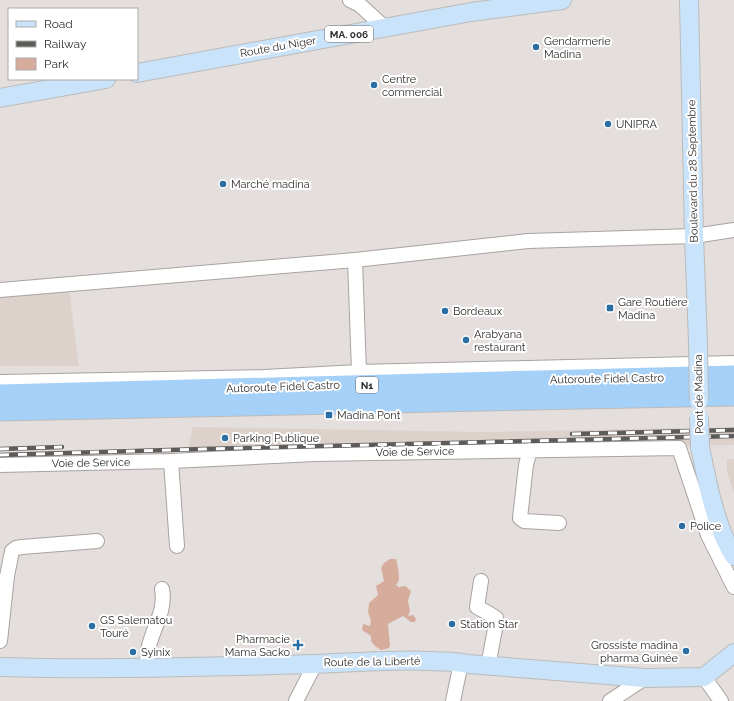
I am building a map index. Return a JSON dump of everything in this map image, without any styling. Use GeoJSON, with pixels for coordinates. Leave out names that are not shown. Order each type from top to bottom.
{"type":"FeatureCollection","features":[{"type":"Feature","properties":{"kind":"highway","name":"Autoroute Fidel Castro"},"geometry":{"type":"LineString","coordinates":[[0,395],[734,376]]}},
{"type":"Feature","properties":{"kind":"highway","name":"Autoroute Fidel Castro"},"geometry":{"type":"LineString","coordinates":[[0,410],[734,395]]}},
{"type":"Feature","properties":{"kind":"highway"},"geometry":{"type":"LineString","coordinates":[[352,403],[500,413],[734,406]]}},
{"type":"Feature","properties":{"kind":"main road","name":"Route du Niger"},"geometry":{"type":"LineString","coordinates":[[138,73],[471,12],[562,0]]}},
{"type":"Feature","properties":{"kind":"main road","name":"Boulevard du 28 Septembre"},"geometry":{"type":"LineString","coordinates":[[689,0],[694,236],[698,342]]}},
{"type":"Feature","properties":{"kind":"main road"},"geometry":{"type":"LineString","coordinates":[[0,98],[100,80]]}},
{"type":"Feature","properties":{"kind":"main road","name":"Pont de Madina"},"geometry":{"type":"LineString","coordinates":[[698,342],[700,447],[708,486],[730,550]]}},
{"type":"Feature","properties":{"kind":"main road"},"geometry":{"type":"LineString","coordinates":[[704,677],[734,653]]}},
{"type":"Feature","properties":{"kind":"main road","name":"Route de la Liberté"},"geometry":{"type":"LineString","coordinates":[[0,667],[147,668],[375,661],[461,663],[645,678],[704,677]]}},
{"type":"Feature","properties":{"kind":"street"},"geometry":{"type":"LineString","coordinates":[[350,0],[360,5],[385,28]]}},
{"type":"Feature","properties":{"kind":"street"},"geometry":{"type":"LineString","coordinates":[[0,290],[355,260],[528,241],[694,236],[734,230]]}},
{"type":"Feature","properties":{"kind":"street"},"geometry":{"type":"LineString","coordinates":[[355,260],[359,372]]}},
{"type":"Feature","properties":{"kind":"street"},"geometry":{"type":"LineString","coordinates":[[0,382],[264,377],[359,372],[734,363]]}},
{"type":"Feature","properties":{"kind":"street","name":"Voie de Service"},"geometry":{"type":"LineString","coordinates":[[0,465],[172,461],[315,454],[679,448],[708,535],[734,587]]}},
{"type":"Feature","properties":{"kind":"street"},"geometry":{"type":"LineString","coordinates":[[530,450],[526,465],[520,518],[524,521],[559,523]]}},
{"type":"Feature","properties":{"kind":"street"},"geometry":{"type":"LineString","coordinates":[[172,461],[177,546]]}},
{"type":"Feature","properties":{"kind":"street"},"geometry":{"type":"LineString","coordinates":[[0,641],[7,576],[12,551],[16,548],[22,547],[97,541]]}},
{"type":"Feature","properties":{"kind":"street"},"geometry":{"type":"LineString","coordinates":[[481,581],[477,608],[496,618],[488,666]]}},
{"type":"Feature","properties":{"kind":"street"},"geometry":{"type":"LineString","coordinates":[[147,668],[149,647],[161,613],[164,597],[162,589]]}},
{"type":"Feature","properties":{"kind":"street"},"geometry":{"type":"LineString","coordinates":[[453,701],[461,663]]}},
{"type":"Feature","properties":{"kind":"street"},"geometry":{"type":"LineString","coordinates":[[296,701],[315,664]]}},
{"type":"Feature","properties":{"kind":"street"},"geometry":{"type":"LineString","coordinates":[[704,677],[721,701]]}},
{"type":"Feature","properties":{"kind":"street"},"geometry":{"type":"LineString","coordinates":[[610,701],[645,678]]}},
{"type":"Feature","properties":{"kind":"shaded area"},"geometry":{"type":"Polygon","coordinates":[[[69,289],[79,366],[0,366],[0,296],[69,289]]]}},
{"type":"Feature","properties":{"kind":"shaded area"},"geometry":{"type":"Polygon","coordinates":[[[193,427],[482,432],[734,427],[734,445],[187,455],[193,427]]]}},
{"type":"Feature","properties":{"kind":"shaded area"},"geometry":{"type":"Polygon","coordinates":[[[727,459],[734,459],[734,494],[727,472],[727,459]]]}},
{"type":"Feature","properties":{"kind":"green space"},"geometry":{"type":"Polygon","coordinates":[[[390,559],[396,559],[399,572],[399,580],[396,585],[399,587],[405,586],[411,591],[408,601],[410,611],[408,616],[413,615],[416,619],[415,622],[411,622],[403,616],[388,624],[390,645],[389,648],[381,650],[371,641],[371,636],[362,630],[363,624],[370,626],[371,621],[368,612],[369,603],[378,595],[376,586],[384,581],[381,568],[384,563],[390,559]]]}},
{"type":"Feature","properties":{"kind":"railway"},"geometry":{"type":"LineString","coordinates":[[572,434],[734,430]]}},
{"type":"Feature","properties":{"kind":"railway"},"geometry":{"type":"LineString","coordinates":[[0,455],[734,436]]}},
{"type":"Feature","properties":{"kind":"railway"},"geometry":{"type":"LineString","coordinates":[[0,449],[62,447]]}},
{"type":"Feature","properties":{"kind":"place","name":"Gendarmerie Madina"},"geometry":{"type":"Point","coordinates":[536,47]}},
{"type":"Feature","properties":{"kind":"place","name":"Centre commercial"},"geometry":{"type":"Point","coordinates":[374,85]}},
{"type":"Feature","properties":{"kind":"place","name":"UNIPRA"},"geometry":{"type":"Point","coordinates":[608,124]}},
{"type":"Feature","properties":{"kind":"place","name":"Marché madina"},"geometry":{"type":"Point","coordinates":[223,184]}},
{"type":"Feature","properties":{"kind":"place","name":"Gare Routière Madina"},"geometry":{"type":"Point","coordinates":[610,308]}},
{"type":"Feature","properties":{"kind":"place","name":"Bordeaux"},"geometry":{"type":"Point","coordinates":[445,311]}},
{"type":"Feature","properties":{"kind":"place","name":"Arabyana restaurant"},"geometry":{"type":"Point","coordinates":[466,340]}},
{"type":"Feature","properties":{"kind":"place","name":"Madina Pont"},"geometry":{"type":"Point","coordinates":[329,415]}},
{"type":"Feature","properties":{"kind":"place","name":"Parking Publique"},"geometry":{"type":"Point","coordinates":[225,438]}},
{"type":"Feature","properties":{"kind":"place","name":"Police"},"geometry":{"type":"Point","coordinates":[682,526]}},
{"type":"Feature","properties":{"kind":"place","name":"Station Star"},"geometry":{"type":"Point","coordinates":[452,624]}},
{"type":"Feature","properties":{"kind":"place","name":"GS Salematou Touré"},"geometry":{"type":"Point","coordinates":[92,626]}},
{"type":"Feature","properties":{"kind":"place","name":"Pharmacie Mama Sacko"},"geometry":{"type":"Point","coordinates":[298,645]}},
{"type":"Feature","properties":{"kind":"place","name":"Grossiste madina pharma Guinée"},"geometry":{"type":"Point","coordinates":[686,651]}},
{"type":"Feature","properties":{"kind":"place","name":"Syinix"},"geometry":{"type":"Point","coordinates":[133,652]}}]}
